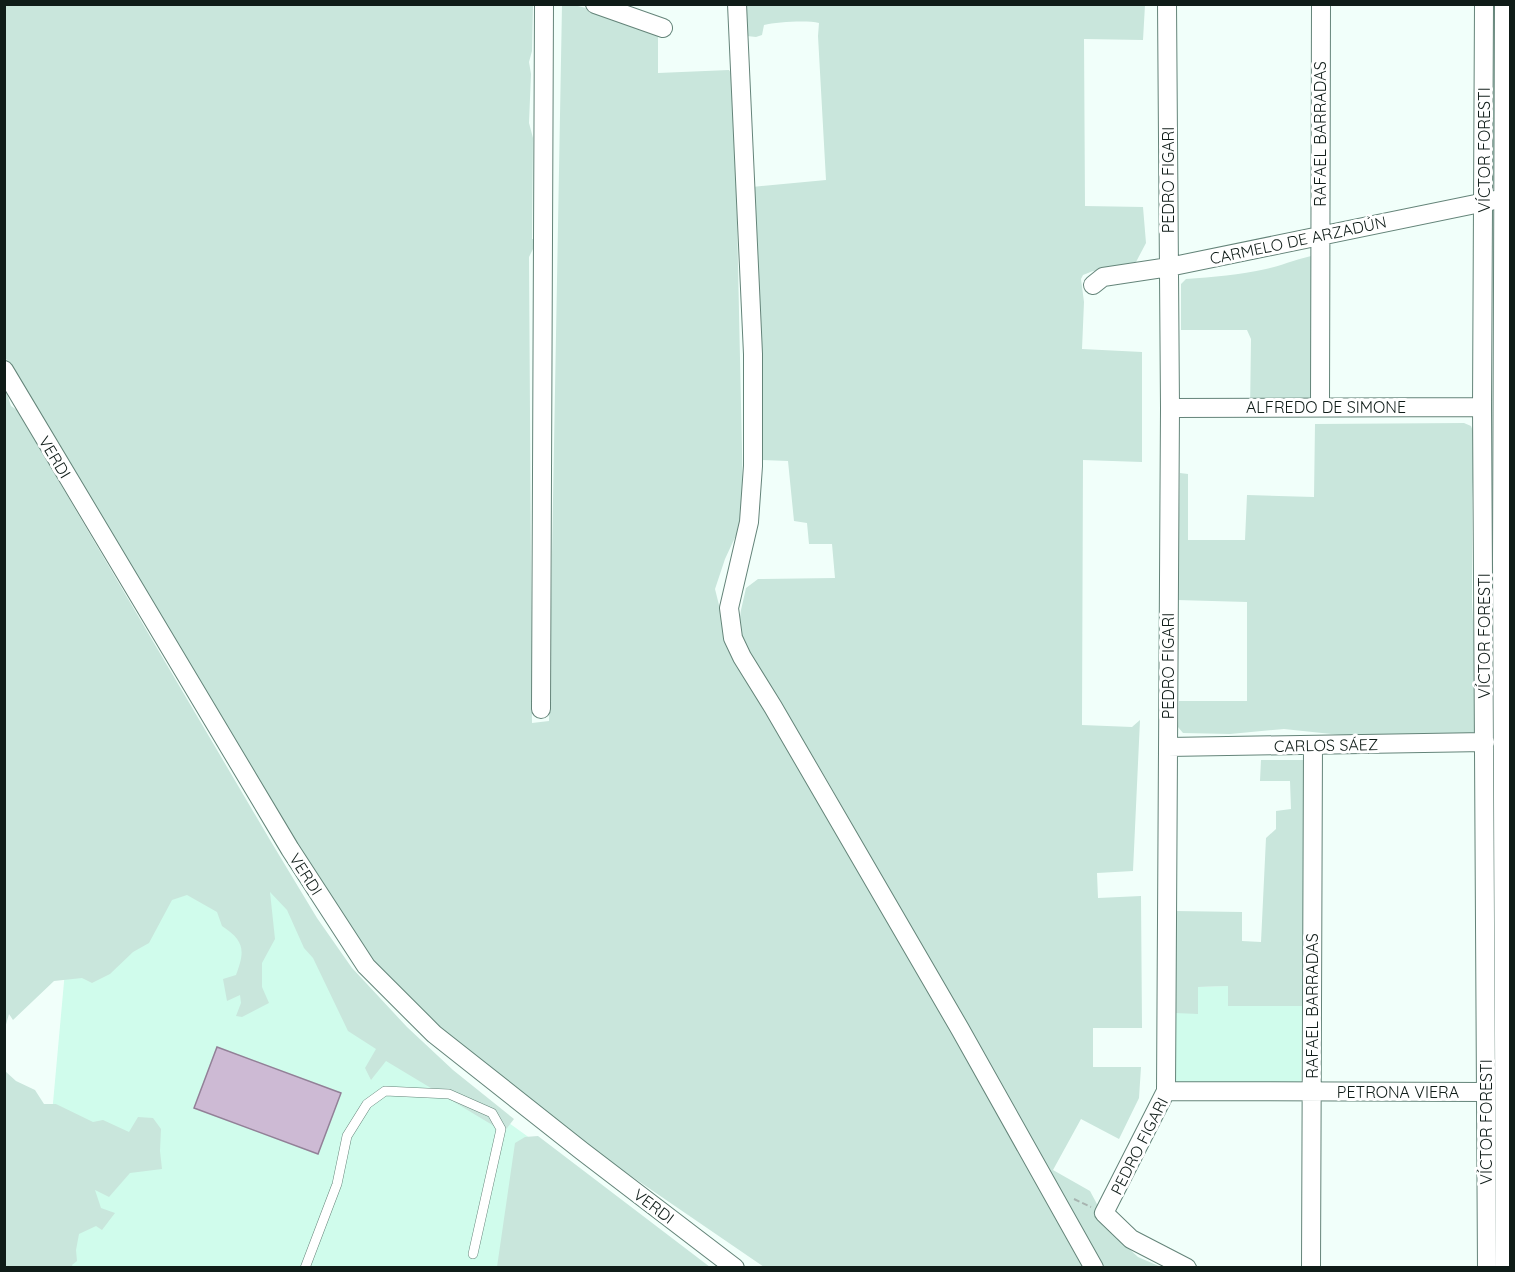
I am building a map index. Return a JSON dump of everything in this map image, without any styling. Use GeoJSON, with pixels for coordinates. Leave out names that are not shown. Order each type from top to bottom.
{"type":"FeatureCollection","features":[{"type":"Feature","properties":{"kind":"street"},"geometry":{"type":"LineString","coordinates":[[541,709],[544,4]]}},
{"type":"Feature","properties":{"kind":"street"},"geometry":{"type":"LineString","coordinates":[[595,4],[663,28]]}},
{"type":"Feature","properties":{"kind":"street"},"geometry":{"type":"LineString","coordinates":[[737,4],[753,354],[753,466],[749,522],[729,608],[733,638],[960,1029],[1094,1268]]}},
{"type":"Feature","properties":{"kind":"street","name":"PEDRO FIGARI"},"geometry":{"type":"LineString","coordinates":[[1167,4],[1170,408],[1166,1091],[1104,1213],[1131,1239],[1187,1268]]}},
{"type":"Feature","properties":{"kind":"street","name":"RAFAEL BARRADAS"},"geometry":{"type":"LineString","coordinates":[[1320,407],[1321,4]]}},
{"type":"Feature","properties":{"kind":"street","name":"VÍCTOR FORESTI"},"geometry":{"type":"LineString","coordinates":[[1484,4],[1495,200],[1508,1032],[1507,1268]]}},
{"type":"Feature","properties":{"kind":"street","name":"VÍCTOR FORESTI"},"geometry":{"type":"LineString","coordinates":[[1487,1268],[1482,407],[1506,4]]}},
{"type":"Feature","properties":{"kind":"street","name":"CARMELO DE ARZADÚN"},"geometry":{"type":"LineString","coordinates":[[1093,285],[1103,277],[1169,267],[1495,200]]}},
{"type":"Feature","properties":{"kind":"street","name":"VERDI"},"geometry":{"type":"LineString","coordinates":[[4,370],[290,849],[366,966],[434,1034],[735,1268]]}},
{"type":"Feature","properties":{"kind":"street","name":"ALFREDO DE SIMONE"},"geometry":{"type":"LineString","coordinates":[[1170,408],[1482,407]]}},
{"type":"Feature","properties":{"kind":"street","name":"CARLOS SÁEZ"},"geometry":{"type":"LineString","coordinates":[[1168,747],[1485,742]]}},
{"type":"Feature","properties":{"kind":"street","name":"RAFAEL BARRADAS"},"geometry":{"type":"LineString","coordinates":[[1311,1268],[1313,745]]}},
{"type":"Feature","properties":{"kind":"street","name":"PETRONA VIERA"},"geometry":{"type":"LineString","coordinates":[[1166,1091],[1486,1092]]}},
{"type":"Feature","properties":{"kind":"lane"},"geometry":{"type":"LineString","coordinates":[[305,1268],[337,1184],[348,1136],[367,1104],[385,1091],[449,1094],[492,1113],[501,1129],[473,1254]]}},
{"type":"Feature","properties":{"kind":"path"},"geometry":{"type":"LineString","coordinates":[[1048,1186],[1104,1213]]}},
{"type":"Feature","properties":{"kind":"shaded area"},"geometry":{"type":"Polygon","coordinates":[[[4,5],[533,5],[532,51],[529,62],[531,74],[529,123],[533,138],[532,239],[538,239],[529,257],[532,723],[549,721],[562,5],[574,5],[658,26],[658,73],[729,70],[734,78],[743,498],[738,531],[715,589],[725,629],[780,731],[1087,1267],[764,1267],[453,1054],[361,960],[5,357],[4,5]]]}},
{"type":"Feature","properties":{"kind":"shaded area"},"geometry":{"type":"Polygon","coordinates":[[[742,5],[1145,5],[1143,40],[1084,39],[1085,206],[1143,207],[1146,243],[1136,262],[1109,270],[1093,271],[1083,275],[1081,279],[1084,302],[1082,349],[1142,352],[1142,462],[1083,460],[1082,725],[1132,727],[1140,720],[1133,871],[1097,873],[1098,898],[1141,896],[1142,1028],[1093,1028],[1093,1067],[1141,1067],[1139,1098],[1119,1139],[1081,1119],[1053,1170],[1090,1191],[1113,1234],[1138,1257],[1161,1267],[1103,1267],[827,780],[773,690],[744,647],[739,623],[746,588],[758,579],[835,578],[832,544],[809,544],[807,523],[794,521],[788,461],[759,460],[752,187],[826,180],[819,23],[784,22],[764,25],[762,35],[747,36],[742,5]]]}},
{"type":"Feature","properties":{"kind":"shaded area"},"geometry":{"type":"Polygon","coordinates":[[[1489,5],[1498,5],[1496,182],[1493,184],[1489,179],[1489,5]]]}},
{"type":"Feature","properties":{"kind":"shaded area"},"geometry":{"type":"Polygon","coordinates":[[[1316,255],[1320,399],[1250,412],[1251,339],[1247,330],[1181,330],[1181,284],[1186,279],[1256,271],[1316,255]]]}},
{"type":"Feature","properties":{"kind":"shaded area"},"geometry":{"type":"Polygon","coordinates":[[[4,385],[11,406],[17,410],[31,434],[38,441],[41,451],[317,918],[352,968],[407,1027],[453,1070],[514,1119],[504,1132],[386,1061],[371,1080],[365,1068],[376,1049],[348,1031],[313,958],[304,948],[287,910],[270,892],[275,939],[262,963],[262,987],[269,1003],[242,1017],[236,1016],[241,1003],[240,995],[227,1001],[223,979],[236,975],[242,953],[239,942],[230,931],[222,926],[217,912],[187,895],[172,900],[149,943],[133,952],[110,974],[92,983],[82,978],[54,981],[13,1020],[9,1014],[5,1028],[4,385]]]}},
{"type":"Feature","properties":{"kind":"shaded area"},"geometry":{"type":"Polygon","coordinates":[[[1464,423],[1471,426],[1475,436],[1472,499],[1472,601],[1477,732],[1469,736],[1341,735],[1284,729],[1230,734],[1183,733],[1178,727],[1179,701],[1247,701],[1247,602],[1177,600],[1180,473],[1188,474],[1188,540],[1245,540],[1247,495],[1314,497],[1315,424],[1464,423]]]}},
{"type":"Feature","properties":{"kind":"shaded area"},"geometry":{"type":"Polygon","coordinates":[[[1261,760],[1307,760],[1302,1006],[1228,1006],[1228,986],[1198,987],[1198,1014],[1175,1013],[1175,911],[1242,912],[1242,941],[1261,942],[1266,838],[1276,829],[1276,811],[1291,809],[1290,781],[1260,781],[1261,760]]]}},
{"type":"Feature","properties":{"kind":"shaded area"},"geometry":{"type":"Polygon","coordinates":[[[246,830],[387,1035],[592,1183],[575,1267],[38,1268],[65,971],[246,830]]]}},
{"type":"Feature","properties":{"kind":"shaded area"},"geometry":{"type":"Polygon","coordinates":[[[1228,986],[1228,1006],[1302,1006],[1301,1083],[1173,1084],[1175,1013],[1197,987],[1228,986]]]}},
{"type":"Feature","properties":{"kind":"shaded area"},"geometry":{"type":"Polygon","coordinates":[[[5,1071],[16,1081],[35,1090],[44,1104],[56,1104],[93,1122],[103,1120],[129,1132],[138,1117],[153,1118],[161,1129],[162,1169],[130,1173],[109,1197],[95,1190],[101,1208],[115,1213],[102,1230],[96,1226],[79,1234],[76,1250],[77,1261],[72,1265],[73,1267],[5,1267],[5,1071]]]}},
{"type":"Feature","properties":{"kind":"shaded area"},"geometry":{"type":"Polygon","coordinates":[[[538,1136],[710,1267],[497,1267],[515,1143],[525,1137],[538,1136]]]}},
{"type":"Feature","properties":{"kind":"building"},"geometry":{"type":"Polygon","coordinates":[[[217,1047],[341,1093],[318,1154],[194,1108],[217,1047]]]}}]}
